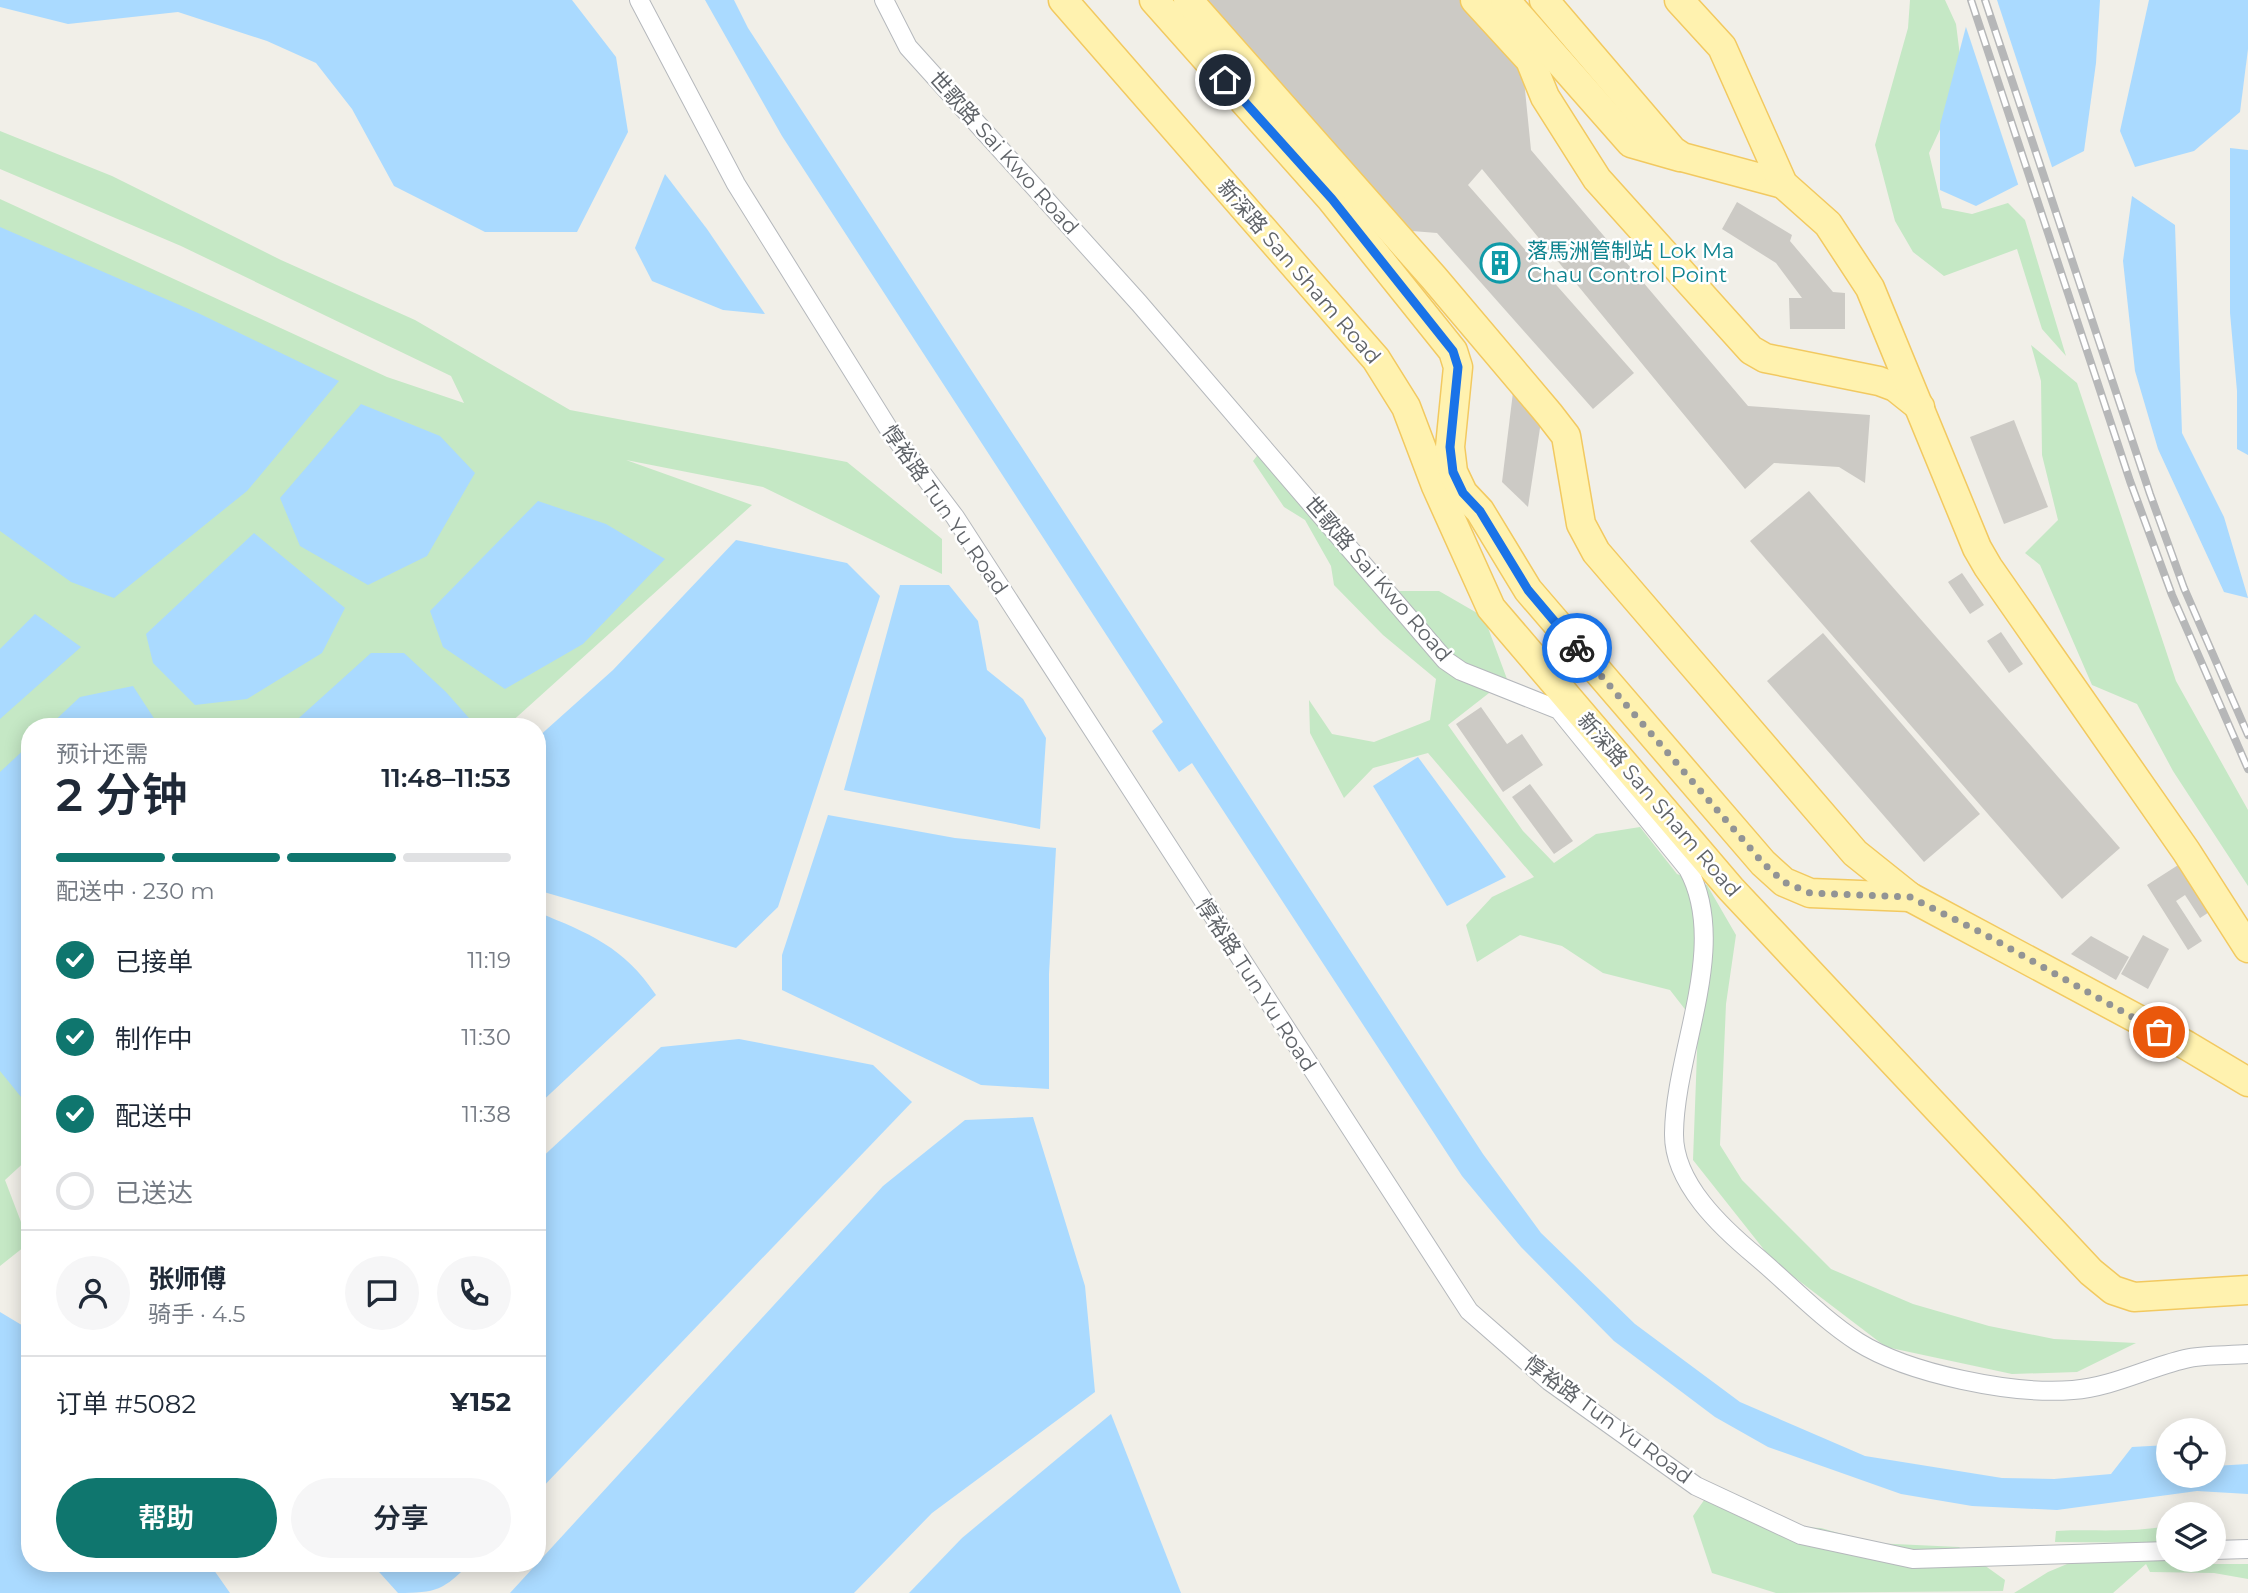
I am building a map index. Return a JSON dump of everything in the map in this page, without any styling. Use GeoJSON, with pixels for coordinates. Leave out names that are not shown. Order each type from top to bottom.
{"type":"FeatureCollection","features":[{"type":"Feature","properties":{"kind":"main road","name":"新深路 San Sham Road"},"geometry":{"type":"LineString","coordinates":[[1063,0],[1376,359],[1406,407],[1436,486],[1491,608],[1731,889],[2091,1272],[2113,1290],[2134,1297],[2248,1290]]}},
{"type":"Feature","properties":{"kind":"main road","name":"新深路 San Sham Road"},"geometry":{"type":"LineString","coordinates":[[1154,0],[1332,199],[1453,351],[1458,367],[1450,447],[1453,472],[1463,493],[1480,511],[1528,590],[1763,863],[1784,882],[1810,893],[1910,897]]}},
{"type":"Feature","properties":{"kind":"main road","name":"新深路 San Sham Road"},"geometry":{"type":"LineString","coordinates":[[1188,0],[1434,278],[1566,436],[1581,524],[1596,552],[1855,853],[1910,897],[2186,1045],[2248,1082]]}},
{"type":"Feature","properties":{"kind":"main road"},"geometry":{"type":"LineString","coordinates":[[1475,0],[1530,60],[1545,97],[1597,179],[1751,350],[1765,358],[1879,381],[1895,387],[1920,407]]}},
{"type":"Feature","properties":{"kind":"main road"},"geometry":{"type":"LineString","coordinates":[[1504,0],[1631,143],[1783,184]]}},
{"type":"Feature","properties":{"kind":"main road"},"geometry":{"type":"LineString","coordinates":[[1544,0],[1673,151],[1682,157]]}},
{"type":"Feature","properties":{"kind":"main road"},"geometry":{"type":"LineString","coordinates":[[1679,0],[1722,47],[1783,184],[1828,224],[1870,288],[1977,548],[1988,567],[2186,851],[2248,948]]}},
{"type":"Feature","properties":{"kind":"street","name":"惇裕路 Tun Yu Road"},"geometry":{"type":"LineString","coordinates":[[639,0],[736,184],[890,431],[955,517],[1469,1311],[1549,1381],[1696,1486],[1801,1535],[1913,1559],[2156,1551]]}},
{"type":"Feature","properties":{"kind":"street","name":"世歌路 Sai Kwo Road"},"geometry":{"type":"LineString","coordinates":[[884,0],[908,47],[1139,303],[1445,660],[1461,671],[1559,710],[1688,869],[1701,896],[1703,945],[1674,1143],[1689,1181],[1731,1236],[1857,1341],[1890,1359],[1934,1374],[2038,1389],[2072,1390],[2142,1374],[2189,1358],[2248,1354]]}},
{"type":"Feature","properties":{"kind":"street"},"geometry":{"type":"LineString","coordinates":[[2226,1549],[2248,1549]]}},
{"type":"Feature","properties":{"kind":"green space"},"geometry":{"type":"Polygon","coordinates":[[[1910,0],[1945,0],[1956,24],[1963,80],[1929,153],[1942,208],[1972,214],[2008,203],[2025,220],[2066,356],[2042,329],[2017,249],[1944,276],[1913,252],[1895,221],[1875,145],[1908,28],[1910,0]]]}},
{"type":"Feature","properties":{"kind":"green space"},"geometry":{"type":"Polygon","coordinates":[[[0,131],[112,176],[281,260],[415,320],[570,410],[847,462],[942,539],[942,574],[763,487],[626,460],[752,505],[516,718],[21,718],[21,1165],[5,1180],[21,1222],[21,1249],[0,1266],[0,199],[387,377],[464,403],[451,376],[181,246],[0,169],[0,131]]]}},
{"type":"Feature","properties":{"kind":"green space"},"geometry":{"type":"Polygon","coordinates":[[[2031,345],[2077,383],[2176,681],[2248,810],[2248,886],[2173,771],[2137,704],[2092,685],[2040,565],[2025,553],[2058,520],[2042,455],[2041,381],[2031,345]]]}},
{"type":"Feature","properties":{"kind":"green space"},"geometry":{"type":"Polygon","coordinates":[[[1267,443],[1392,591],[1439,591],[1484,617],[1507,679],[1448,725],[1523,831],[1554,863],[1596,834],[1640,827],[1677,874],[1707,885],[1736,935],[1726,1004],[1720,1145],[1742,1180],[1831,1269],[1913,1304],[1989,1326],[2054,1339],[2136,1343],[2077,1372],[2012,1374],[1886,1347],[1773,1261],[1693,1160],[1698,1026],[1670,990],[1603,973],[1562,946],[1520,935],[1477,962],[1466,925],[1492,897],[1534,877],[1428,753],[1373,768],[1344,798],[1310,733],[1309,700],[1332,734],[1374,742],[1430,720],[1436,679],[1383,635],[1334,585],[1331,566],[1305,520],[1284,507],[1253,461],[1267,443]]]}},
{"type":"Feature","properties":{"kind":"green space"},"geometry":{"type":"Polygon","coordinates":[[[1709,1493],[1742,1499],[1758,1525],[1821,1528],[1873,1543],[1959,1547],[2005,1580],[2003,1591],[1776,1593],[1712,1573],[1693,1516],[1709,1493]]]}},
{"type":"Feature","properties":{"kind":"green space"},"geometry":{"type":"Polygon","coordinates":[[[2154,1528],[2156,1543],[2055,1542],[2056,1531],[2154,1528]]]}},
{"type":"Feature","properties":{"kind":"green space"},"geometry":{"type":"Polygon","coordinates":[[[2156,1557],[2156,1572],[2226,1572],[2226,1564],[2248,1564],[2248,1579],[2214,1573],[2150,1572],[2146,1564],[2113,1593],[2014,1593],[2048,1572],[2079,1559],[2156,1557]]]}},
{"type":"Feature","properties":{"kind":"water"},"geometry":{"type":"Polygon","coordinates":[[[0,0],[572,0],[616,57],[628,132],[577,232],[485,232],[394,186],[352,109],[316,63],[267,41],[178,12],[68,24],[0,7],[0,0]]]}},
{"type":"Feature","properties":{"kind":"water"},"geometry":{"type":"Polygon","coordinates":[[[705,0],[734,0],[748,28],[1483,1154],[1541,1233],[1635,1324],[1740,1402],[1865,1456],[2002,1478],[2054,1479],[2111,1474],[2132,1447],[2156,1446],[2156,1488],[2226,1488],[2226,1465],[2248,1464],[2248,1494],[2197,1491],[2057,1510],[1972,1506],[1901,1494],[1768,1447],[1715,1417],[1614,1341],[1521,1247],[1462,1176],[1192,763],[1179,772],[1152,731],[1163,722],[782,136],[705,0]]]}},
{"type":"Feature","properties":{"kind":"water"},"geometry":{"type":"Polygon","coordinates":[[[1973,0],[2100,0],[2096,63],[2084,151],[1976,206],[1940,190],[1940,125],[1973,0]]]}},
{"type":"Feature","properties":{"kind":"water"},"geometry":{"type":"Polygon","coordinates":[[[2149,0],[2248,0],[2248,49],[2240,112],[2194,151],[2135,167],[2120,131],[2149,0]]]}},
{"type":"Feature","properties":{"kind":"water"},"geometry":{"type":"Polygon","coordinates":[[[2230,148],[2248,150],[2248,455],[2237,449],[2237,391],[2230,313],[2230,148]]]}},
{"type":"Feature","properties":{"kind":"water"},"geometry":{"type":"Polygon","coordinates":[[[665,174],[707,229],[765,314],[723,310],[652,281],[635,248],[665,174]]]}},
{"type":"Feature","properties":{"kind":"water"},"geometry":{"type":"Polygon","coordinates":[[[2132,196],[2175,225],[2182,433],[2224,517],[2248,598],[2224,592],[2158,449],[2135,371],[2123,261],[2132,196]]]}},
{"type":"Feature","properties":{"kind":"water"},"geometry":{"type":"Polygon","coordinates":[[[0,227],[198,313],[339,381],[247,491],[114,598],[71,582],[0,531],[0,227]]]}},
{"type":"Feature","properties":{"kind":"water"},"geometry":{"type":"Polygon","coordinates":[[[361,404],[440,436],[475,473],[427,556],[368,585],[300,546],[280,498],[361,404]]]}},
{"type":"Feature","properties":{"kind":"water"},"geometry":{"type":"Polygon","coordinates":[[[538,501],[606,524],[665,559],[583,644],[505,689],[443,647],[430,611],[538,501]]]}},
{"type":"Feature","properties":{"kind":"water"},"geometry":{"type":"Polygon","coordinates":[[[254,533],[345,608],[322,653],[247,699],[195,705],[153,663],[146,634],[254,533]]]}},
{"type":"Feature","properties":{"kind":"water"},"geometry":{"type":"Polygon","coordinates":[[[736,540],[847,563],[880,596],[778,907],[736,948],[546,893],[546,730],[613,670],[736,540]]]}},
{"type":"Feature","properties":{"kind":"water"},"geometry":{"type":"Polygon","coordinates":[[[900,585],[949,585],[978,621],[987,670],[1023,699],[1046,738],[1040,829],[844,790],[900,585]]]}},
{"type":"Feature","properties":{"kind":"water"},"geometry":{"type":"Polygon","coordinates":[[[35,614],[81,647],[0,719],[0,649],[35,614]]]}},
{"type":"Feature","properties":{"kind":"water"},"geometry":{"type":"Polygon","coordinates":[[[371,653],[404,653],[446,692],[469,718],[299,718],[371,653]]]}},
{"type":"Feature","properties":{"kind":"water"},"geometry":{"type":"Polygon","coordinates":[[[133,686],[154,718],[58,718],[80,697],[133,686]]]}},
{"type":"Feature","properties":{"kind":"water"},"geometry":{"type":"Polygon","coordinates":[[[21,752],[21,1097],[0,1071],[0,772],[21,752]]]}},
{"type":"Feature","properties":{"kind":"water"},"geometry":{"type":"Polygon","coordinates":[[[1418,757],[1506,877],[1447,906],[1373,786],[1418,757]]]}},
{"type":"Feature","properties":{"kind":"water"},"geometry":{"type":"Polygon","coordinates":[[[828,815],[955,838],[1056,848],[1049,974],[1049,1089],[981,1085],[782,990],[782,955],[828,815]]]}},
{"type":"Feature","properties":{"kind":"water"},"geometry":{"type":"Polygon","coordinates":[[[546,916],[589,935],[618,953],[656,995],[546,1098],[546,916]]]}},
{"type":"Feature","properties":{"kind":"water"},"geometry":{"type":"Polygon","coordinates":[[[739,1039],[873,1065],[912,1102],[546,1484],[546,1154],[661,1047],[739,1039]]]}},
{"type":"Feature","properties":{"kind":"water"},"geometry":{"type":"Polygon","coordinates":[[[1033,1117],[1085,1286],[1095,1392],[932,1513],[854,1593],[510,1593],[529,1572],[546,1572],[546,1554],[883,1186],[965,1120],[1033,1117]]]}},
{"type":"Feature","properties":{"kind":"water"},"geometry":{"type":"Polygon","coordinates":[[[0,1312],[21,1325],[21,1572],[215,1572],[230,1593],[0,1593],[0,1312]]]}},
{"type":"Feature","properties":{"kind":"water"},"geometry":{"type":"Polygon","coordinates":[[[1111,1414],[1181,1593],[909,1593],[962,1538],[1111,1414]]]}},
{"type":"Feature","properties":{"kind":"water"},"geometry":{"type":"Polygon","coordinates":[[[379,1572],[460,1572],[446,1584],[431,1591],[398,1593],[379,1572]]]}},
{"type":"Feature","properties":{"kind":"pier"},"geometry":{"type":"Polygon","coordinates":[[[1969,0],[1997,0],[2053,170],[2019,187],[1964,21],[1969,0]]]}},
{"type":"Feature","properties":{"kind":"building","name":"落馬洲管制站 Lok Ma Chau Control Point"},"geometry":{"type":"Polygon","coordinates":[[[1206,0],[1467,0],[1522,60],[1531,150],[1748,406],[1870,415],[1865,483],[1839,467],[1774,463],[1745,489],[1482,169],[1468,185],[1634,373],[1593,409],[1437,233],[1412,231],[1206,0]]]}},
{"type":"Feature","properties":{"kind":"building"},"geometry":{"type":"Polygon","coordinates":[[[1737,202],[1792,235],[1790,241],[1833,292],[1845,293],[1845,329],[1790,329],[1789,298],[1802,298],[1776,263],[1722,229],[1737,202]]]}},
{"type":"Feature","properties":{"kind":"building"},"geometry":{"type":"Polygon","coordinates":[[[1514,384],[1542,415],[1528,507],[1502,482],[1514,384]]]}},
{"type":"Feature","properties":{"kind":"building"},"geometry":{"type":"Polygon","coordinates":[[[2014,420],[2048,507],[2004,524],[1970,437],[2014,420]]]}},
{"type":"Feature","properties":{"kind":"building"},"geometry":{"type":"Polygon","coordinates":[[[1809,491],[2120,848],[2062,899],[1750,541],[1809,491]]]}},
{"type":"Feature","properties":{"kind":"building"},"geometry":{"type":"Polygon","coordinates":[[[1962,573],[1984,605],[1970,614],[1948,582],[1962,573]]]}},
{"type":"Feature","properties":{"kind":"building"},"geometry":{"type":"Polygon","coordinates":[[[2001,632],[2023,664],[2009,673],[1987,641],[2001,632]]]}},
{"type":"Feature","properties":{"kind":"building"},"geometry":{"type":"Polygon","coordinates":[[[1823,633],[1980,814],[1924,862],[1767,681],[1823,633]]]}},
{"type":"Feature","properties":{"kind":"building"},"geometry":{"type":"Polygon","coordinates":[[[1481,707],[1507,744],[1522,734],[1543,765],[1503,792],[1456,724],[1481,707]]]}},
{"type":"Feature","properties":{"kind":"building"},"geometry":{"type":"Polygon","coordinates":[[[1530,784],[1573,841],[1554,854],[1512,797],[1530,784]]]}},
{"type":"Feature","properties":{"kind":"building"},"geometry":{"type":"Polygon","coordinates":[[[2186,860],[2217,907],[2200,918],[2185,895],[2176,901],[2202,941],[2188,950],[2147,885],[2186,860]]]}},
{"type":"Feature","properties":{"kind":"building"},"geometry":{"type":"Polygon","coordinates":[[[2143,935],[2169,949],[2148,989],[2121,974],[2143,935]]]}},
{"type":"Feature","properties":{"kind":"building"},"geometry":{"type":"Polygon","coordinates":[[[2091,936],[2129,957],[2116,980],[2071,954],[2091,936]]]}},
{"type":"Feature","properties":{"kind":"railway"},"geometry":{"type":"LineString","coordinates":[[1971,0],[2130,481],[2172,595],[2248,769]]}},
{"type":"Feature","properties":{"kind":"railway"},"geometry":{"type":"LineString","coordinates":[[1985,0],[2150,494],[2184,588],[2248,735]]}},
{"type":"Feature","properties":{"kind":"way so far"},"geometry":{"type":"LineString","coordinates":[[1577,648],[1763,863],[1784,882],[1810,893],[1910,897],[1984,934],[2159,1032]]}},
{"type":"Feature","properties":{"kind":"place","name":"落馬洲管制站 Lok Ma Chau Control Point"},"geometry":{"type":"Point","coordinates":[1500,263]}},
{"type":"Feature","properties":{"kind":"route"},"geometry":{"type":"LineString","coordinates":[[1225,80],[1332,199],[1453,351],[1458,367],[1450,447],[1453,472],[1463,493],[1480,511],[1497,536],[1528,590],[1577,648]]}}]}
